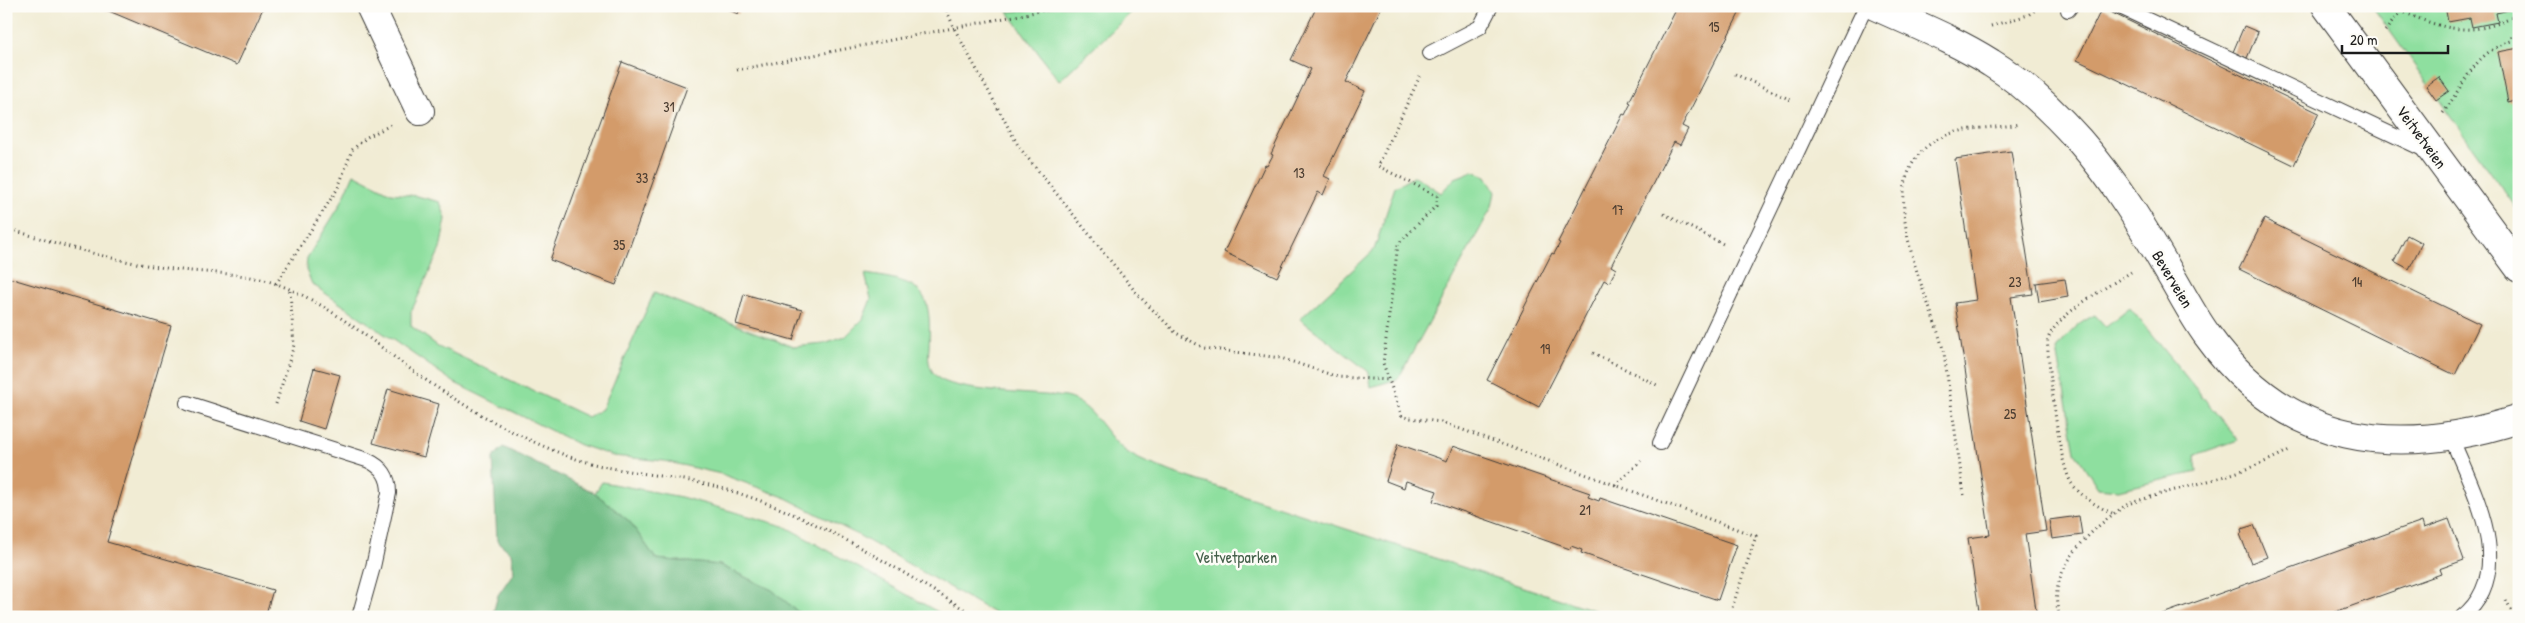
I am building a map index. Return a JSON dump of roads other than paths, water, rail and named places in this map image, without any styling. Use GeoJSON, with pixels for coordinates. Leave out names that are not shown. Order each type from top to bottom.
{"type":"FeatureCollection","features":[{"type":"Feature","properties":{"kind":"street"},"geometry":{"type":"LineString","coordinates":[[370,6],[420,111]]}},
{"type":"Feature","properties":{"kind":"street","name":"Beverveien"},"geometry":{"type":"LineString","coordinates":[[1875,6],[1962,47],[2015,79],[2051,110],[2105,172],[2158,253],[2206,334],[2226,360],[2249,384],[2270,400],[2317,424],[2370,438],[2410,441],[2451,437],[2519,419]]}},
{"type":"Feature","properties":{"kind":"street","name":"Veitvetveien"},"geometry":{"type":"LineString","coordinates":[[2326,6],[2519,268]]}},
{"type":"Feature","properties":{"kind":"lane"},"geometry":{"type":"LineString","coordinates":[[1430,54],[1480,27],[1491,6]]}},
{"type":"Feature","properties":{"kind":"lane"},"geometry":{"type":"LineString","coordinates":[[1660,443],[1866,6]]}},
{"type":"Feature","properties":{"kind":"lane"},"geometry":{"type":"LineString","coordinates":[[2118,6],[2434,154]]}},
{"type":"Feature","properties":{"kind":"lane"},"geometry":{"type":"LineString","coordinates":[[187,403],[367,460],[378,465],[385,473],[389,482],[389,493],[373,567],[358,617]]}},
{"type":"Feature","properties":{"kind":"lane"},"geometry":{"type":"LineString","coordinates":[[2451,437],[2481,510],[2490,546],[2489,573],[2482,593],[2462,617]]}},
{"type":"Feature","properties":{"kind":"park label","name":"Veitvetparken"},"geometry":{"type":"Point","coordinates":[1236,557]}}]}
